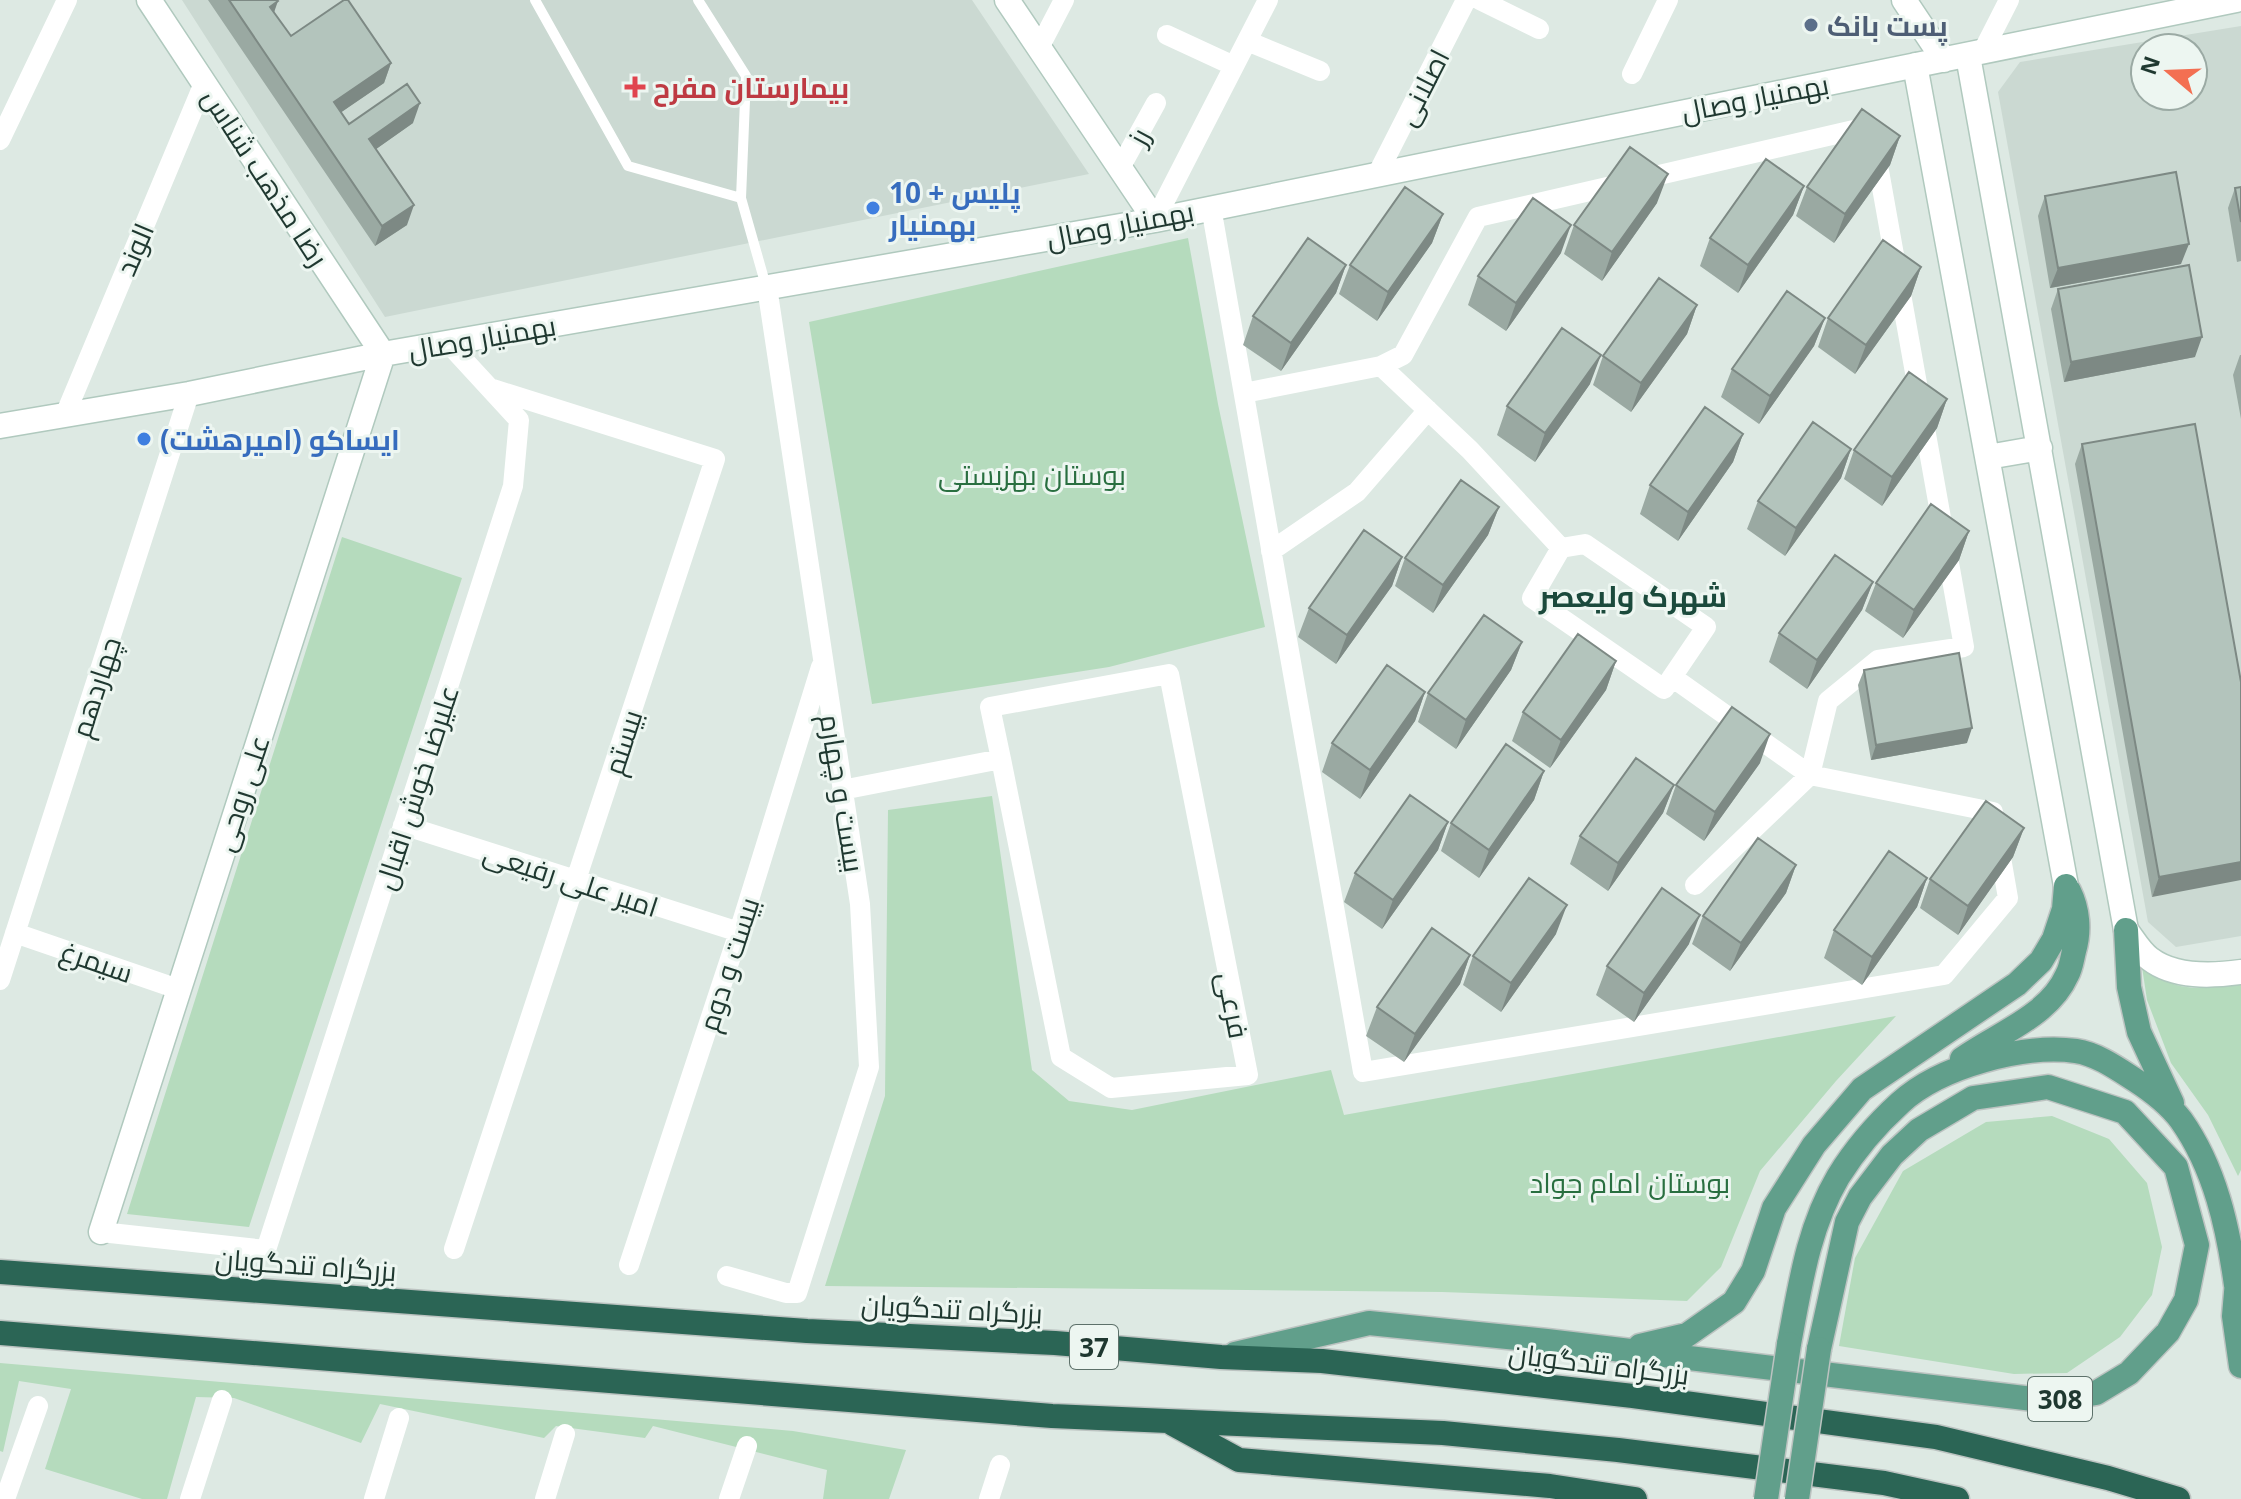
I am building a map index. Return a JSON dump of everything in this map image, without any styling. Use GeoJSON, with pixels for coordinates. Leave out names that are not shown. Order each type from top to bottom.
{"type":"FeatureCollection","features":[{"type":"Feature","properties":{"kind":"highway","name":"بزرگراه تندگویان"},"geometry":{"type":"LineString","coordinates":[[0,1272],[792,1330],[1322,1361],[1633,1396],[1936,1437],[2108,1478],[2178,1499]]}},
{"type":"Feature","properties":{"kind":"highway"},"geometry":{"type":"LineString","coordinates":[[0,1333],[1052,1416],[1443,1433],[1618,1450],[1884,1483],[1957,1499]]}},
{"type":"Feature","properties":{"kind":"highway"},"geometry":{"type":"LineString","coordinates":[[1169,1421],[1239,1460],[1550,1486],[1635,1499]]}},
{"type":"Feature","properties":{"kind":"highway"},"geometry":{"type":"LineString","coordinates":[[1475,1480],[1565,1499]]}},
{"type":"Feature","properties":{"kind":"main road"},"geometry":{"type":"LineString","coordinates":[[1766,1499],[1789,1344],[1818,1215],[1840,1175],[1901,1101],[2043,1006],[2067,977],[2078,940],[2076,906],[2066,886]]}},
{"type":"Feature","properties":{"kind":"main road"},"geometry":{"type":"LineString","coordinates":[[1623,1350],[1687,1335],[1734,1302],[1753,1271],[1774,1208],[1814,1145],[1862,1089],[2017,984],[2041,961],[2054,939],[2064,909],[2066,886]]}},
{"type":"Feature","properties":{"kind":"main road"},"geometry":{"type":"LineString","coordinates":[[2126,930],[2129,987],[2139,1032],[2154,1069],[2186,1130]]}},
{"type":"Feature","properties":{"kind":"main road"},"geometry":{"type":"LineString","coordinates":[[1928,1084],[1971,1066],[2022,1051],[2078,1051],[2112,1065],[2154,1093],[2180,1119],[2205,1161],[2229,1230],[2236,1285]]}},
{"type":"Feature","properties":{"kind":"main road","name":"308"},"geometry":{"type":"LineString","coordinates":[[1221,1357],[1369,1323],[1623,1350],[2049,1401],[2096,1393],[2129,1373],[2168,1332],[2186,1300],[2197,1245],[2176,1167],[2125,1112],[2048,1087],[1973,1098],[1919,1130],[1892,1155],[1860,1197],[1847,1222],[1819,1349],[1797,1499]]}},
{"type":"Feature","properties":{"kind":"main road"},"geometry":{"type":"LineString","coordinates":[[2241,1242],[2234,1316],[2241,1366]]}},
{"type":"Feature","properties":{"kind":"street"},"geometry":{"type":"LineString","coordinates":[[0,140],[67,0]]}},
{"type":"Feature","properties":{"kind":"street","name":"رضا مذهب شناس"},"geometry":{"type":"LineString","coordinates":[[149,0],[383,354]]}},
{"type":"Feature","properties":{"kind":"street"},"geometry":{"type":"LineString","coordinates":[[1007,0],[1155,220],[1268,0]]}},
{"type":"Feature","properties":{"kind":"street"},"geometry":{"type":"LineString","coordinates":[[1039,48],[1064,0]]}},
{"type":"Feature","properties":{"kind":"street","name":"اصلانی"},"geometry":{"type":"LineString","coordinates":[[1378,173],[1466,0]]}},
{"type":"Feature","properties":{"kind":"street"},"geometry":{"type":"LineString","coordinates":[[1480,0],[1539,29]]}},
{"type":"Feature","properties":{"kind":"street"},"geometry":{"type":"LineString","coordinates":[[1632,74],[1668,0]]}},
{"type":"Feature","properties":{"kind":"street"},"geometry":{"type":"LineString","coordinates":[[1904,0],[1944,60]]}},
{"type":"Feature","properties":{"kind":"street"},"geometry":{"type":"LineString","coordinates":[[2009,0],[1975,54],[2040,448],[2126,930],[2147,958],[2161,966],[2206,975],[2241,972]]}},
{"type":"Feature","properties":{"kind":"street","name":"بهمنیار وصال"},"geometry":{"type":"LineString","coordinates":[[0,426],[189,394],[383,354],[1155,220],[2222,1]]}},
{"type":"Feature","properties":{"kind":"street"},"geometry":{"type":"LineString","coordinates":[[1167,35],[1234,66]]}},
{"type":"Feature","properties":{"kind":"street"},"geometry":{"type":"LineString","coordinates":[[1247,41],[1320,71]]}},
{"type":"Feature","properties":{"kind":"street"},"geometry":{"type":"LineString","coordinates":[[1915,65],[2066,886]]}},
{"type":"Feature","properties":{"kind":"street","name":"الوند"},"geometry":{"type":"LineString","coordinates":[[65,415],[204,83]]}},
{"type":"Feature","properties":{"kind":"street","name":"رز"},"geometry":{"type":"LineString","coordinates":[[1120,168],[1156,103]]}},
{"type":"Feature","properties":{"kind":"street"},"geometry":{"type":"LineString","coordinates":[[1244,393],[1381,366],[1403,355],[1478,217],[1871,126],[1964,647],[1878,660],[1828,701],[1810,775],[1695,885]]}},
{"type":"Feature","properties":{"kind":"street"},"geometry":{"type":"LineString","coordinates":[[1211,207],[1363,1072],[1944,975],[2008,898],[1993,812],[1810,775],[1672,677]]}},
{"type":"Feature","properties":{"kind":"street","name":"بیست و چهارم"},"geometry":{"type":"LineString","coordinates":[[727,1276],[786,1293],[797,1293],[869,1067],[860,904],[767,287]]}},
{"type":"Feature","properties":{"kind":"street","name":"علیرضا خوش اقبال"},"geometry":{"type":"LineString","coordinates":[[101,1232],[266,1250],[513,486],[519,420],[449,344]]}},
{"type":"Feature","properties":{"kind":"street","name":"علی روحی"},"geometry":{"type":"LineString","coordinates":[[101,1232],[383,354]]}},
{"type":"Feature","properties":{"kind":"street"},"geometry":{"type":"LineString","coordinates":[[1381,366],[1470,450],[1561,548]]}},
{"type":"Feature","properties":{"kind":"street","name":"بیستم"},"geometry":{"type":"LineString","coordinates":[[454,1249],[715,459],[490,388]]}},
{"type":"Feature","properties":{"kind":"street","name":"چهاردهم"},"geometry":{"type":"LineString","coordinates":[[0,980],[189,394]]}},
{"type":"Feature","properties":{"kind":"street"},"geometry":{"type":"LineString","coordinates":[[1271,551],[1357,492],[1428,410]]}},
{"type":"Feature","properties":{"kind":"street"},"geometry":{"type":"LineString","coordinates":[[1988,457],[2040,448]]}},
{"type":"Feature","properties":{"kind":"street"},"geometry":{"type":"LineString","coordinates":[[1585,544],[1706,627],[1664,689],[1532,598],[1561,548],[1585,544]]}},
{"type":"Feature","properties":{"kind":"street","name":"بیست و دوم"},"geometry":{"type":"LineString","coordinates":[[629,1265],[739,932],[823,662]]}},
{"type":"Feature","properties":{"kind":"street","name":"فرعی"},"geometry":{"type":"LineString","coordinates":[[1169,674],[1248,1075],[1111,1088],[1061,1057],[1001,759],[990,707],[1169,674]]}},
{"type":"Feature","properties":{"kind":"street"},"geometry":{"type":"LineString","coordinates":[[842,790],[1001,759]]}},
{"type":"Feature","properties":{"kind":"street","name":"امیر علی رفیعی"},"geometry":{"type":"LineString","coordinates":[[403,825],[739,932]]}},
{"type":"Feature","properties":{"kind":"street","name":"سیمرغ"},"geometry":{"type":"LineString","coordinates":[[15,933],[178,989]]}},
{"type":"Feature","properties":{"kind":"street"},"geometry":{"type":"LineString","coordinates":[[190,1499],[222,1400]]}},
{"type":"Feature","properties":{"kind":"street"},"geometry":{"type":"LineString","coordinates":[[5,1499],[38,1406]]}},
{"type":"Feature","properties":{"kind":"street"},"geometry":{"type":"LineString","coordinates":[[374,1499],[399,1418]]}},
{"type":"Feature","properties":{"kind":"street"},"geometry":{"type":"LineString","coordinates":[[545,1499],[565,1434]]}},
{"type":"Feature","properties":{"kind":"street"},"geometry":{"type":"LineString","coordinates":[[729,1499],[747,1446]]}},
{"type":"Feature","properties":{"kind":"street"},"geometry":{"type":"LineString","coordinates":[[989,1499],[1000,1465]]}},
{"type":"Feature","properties":{"kind":"lane"},"geometry":{"type":"LineString","coordinates":[[535,0],[628,166],[741,198]]}},
{"type":"Feature","properties":{"kind":"lane"},"geometry":{"type":"LineString","coordinates":[[698,0],[746,76],[741,198],[767,287]]}},
{"type":"Feature","properties":{"kind":"shaded area","name":"بیمارستان مفرح"},"geometry":{"type":"Polygon","coordinates":[[[182,0],[972,0],[1089,174],[385,317],[182,0]]]}},
{"type":"Feature","properties":{"kind":"shaded area"},"geometry":{"type":"Polygon","coordinates":[[[2241,26],[2241,936],[2176,947],[2148,922],[1998,92],[2020,62],[2129,44],[2129,112],[2209,112],[2209,32],[2204,32],[2241,26]]]}},
{"type":"Feature","properties":{"kind":"green space","name":"بوستان بهزیستی"},"geometry":{"type":"Polygon","coordinates":[[[1188,238],[1218,404],[1265,627],[1109,667],[872,704],[809,322],[1188,238]]]}},
{"type":"Feature","properties":{"kind":"green space"},"geometry":{"type":"Polygon","coordinates":[[[342,537],[462,578],[249,1227],[127,1214],[342,537]]]}},
{"type":"Feature","properties":{"kind":"green space","name":"بوستان امام جواد"},"geometry":{"type":"Polygon","coordinates":[[[992,796],[1032,1070],[1069,1101],[1132,1110],[1331,1070],[1344,1115],[1896,1016],[1760,1171],[1721,1267],[1687,1301],[1442,1292],[825,1286],[885,1096],[888,810],[992,796]]]}},
{"type":"Feature","properties":{"kind":"green space"},"geometry":{"type":"Polygon","coordinates":[[[2142,967],[2166,981],[2189,987],[2241,983],[2241,1170],[2238,1176],[2208,1115],[2171,1063],[2147,1000],[2142,967]]]}},
{"type":"Feature","properties":{"kind":"green space"},"geometry":{"type":"Polygon","coordinates":[[[2052,1116],[2109,1139],[2147,1183],[2162,1247],[2152,1295],[2120,1337],[2067,1373],[2014,1374],[1839,1346],[1855,1258],[1903,1171],[1986,1122],[2052,1116]]]}},
{"type":"Feature","properties":{"kind":"green space"},"geometry":{"type":"Polygon","coordinates":[[[0,1363],[793,1431],[906,1450],[889,1499],[823,1499],[827,1470],[653,1426],[645,1438],[556,1426],[544,1438],[380,1404],[361,1443],[234,1398],[196,1397],[167,1499],[142,1499],[45,1469],[71,1389],[19,1381],[3,1452],[0,1451],[0,1363]]]}},
{"type":"Feature","properties":{"kind":"building"},"geometry":{"type":"Polygon","coordinates":[[[229,0],[277,0],[270,7],[291,36],[348,0],[391,63],[334,102],[349,124],[407,84],[420,103],[369,139],[414,205],[382,226],[229,0]]]}},
{"type":"Feature","properties":{"kind":"building"},"geometry":{"type":"Polygon","coordinates":[[[1862,109],[1900,136],[1845,214],[1807,187],[1862,109]]]}},
{"type":"Feature","properties":{"kind":"building"},"geometry":{"type":"Polygon","coordinates":[[[1630,147],[1668,174],[1612,252],[1574,225],[1630,147]]]}},
{"type":"Feature","properties":{"kind":"building"},"geometry":{"type":"Polygon","coordinates":[[[1766,159],[1804,186],[1748,265],[1710,238],[1766,159]]]}},
{"type":"Feature","properties":{"kind":"building"},"geometry":{"type":"Polygon","coordinates":[[[2176,172],[2189,244],[2058,268],[2045,196],[2176,172]]]}},
{"type":"Feature","properties":{"kind":"building"},"geometry":{"type":"Polygon","coordinates":[[[1405,187],[1443,214],[1388,292],[1350,265],[1405,187]]]}},
{"type":"Feature","properties":{"kind":"building"},"geometry":{"type":"Polygon","coordinates":[[[2241,187],[2241,222],[2235,188],[2241,187]]]}},
{"type":"Feature","properties":{"kind":"building"},"geometry":{"type":"Polygon","coordinates":[[[1533,198],[1571,225],[1516,303],[1478,276],[1533,198]]]}},
{"type":"Feature","properties":{"kind":"building"},"geometry":{"type":"Polygon","coordinates":[[[1308,238],[1346,265],[1291,343],[1253,316],[1308,238]]]}},
{"type":"Feature","properties":{"kind":"building"},"geometry":{"type":"Polygon","coordinates":[[[1883,240],[1921,267],[1866,345],[1828,318],[1883,240]]]}},
{"type":"Feature","properties":{"kind":"building"},"geometry":{"type":"Polygon","coordinates":[[[2189,265],[2202,337],[2071,362],[2058,289],[2189,265]]]}},
{"type":"Feature","properties":{"kind":"building"},"geometry":{"type":"Polygon","coordinates":[[[1659,278],[1697,305],[1641,383],[1603,356],[1659,278]]]}},
{"type":"Feature","properties":{"kind":"building"},"geometry":{"type":"Polygon","coordinates":[[[1787,291],[1825,318],[1770,396],[1732,369],[1787,291]]]}},
{"type":"Feature","properties":{"kind":"building"},"geometry":{"type":"Polygon","coordinates":[[[1562,328],[1601,355],[1545,433],[1507,406],[1562,328]]]}},
{"type":"Feature","properties":{"kind":"building"},"geometry":{"type":"Polygon","coordinates":[[[1909,372],[1947,399],[1892,477],[1854,450],[1909,372]]]}},
{"type":"Feature","properties":{"kind":"building"},"geometry":{"type":"Polygon","coordinates":[[[1705,407],[1743,434],[1688,512],[1650,485],[1705,407]]]}},
{"type":"Feature","properties":{"kind":"building"},"geometry":{"type":"Polygon","coordinates":[[[1813,422],[1851,449],[1796,528],[1758,501],[1813,422]]]}},
{"type":"Feature","properties":{"kind":"building"},"geometry":{"type":"Polygon","coordinates":[[[2195,424],[2241,682],[2241,862],[2159,877],[2082,444],[2195,424]]]}},
{"type":"Feature","properties":{"kind":"building"},"geometry":{"type":"Polygon","coordinates":[[[1461,480],[1499,507],[1443,585],[1405,558],[1461,480]]]}},
{"type":"Feature","properties":{"kind":"building"},"geometry":{"type":"Polygon","coordinates":[[[1931,504],[1969,531],[1914,610],[1876,583],[1931,504]]]}},
{"type":"Feature","properties":{"kind":"building"},"geometry":{"type":"Polygon","coordinates":[[[1364,530],[1402,557],[1347,635],[1309,608],[1364,530]]]}},
{"type":"Feature","properties":{"kind":"building"},"geometry":{"type":"Polygon","coordinates":[[[1835,555],[1873,582],[1817,660],[1779,633],[1835,555]]]}},
{"type":"Feature","properties":{"kind":"building"},"geometry":{"type":"Polygon","coordinates":[[[1484,615],[1522,642],[1466,720],[1428,693],[1484,615]]]}},
{"type":"Feature","properties":{"kind":"building"},"geometry":{"type":"Polygon","coordinates":[[[1578,634],[1616,661],[1561,740],[1523,712],[1578,634]]]}},
{"type":"Feature","properties":{"kind":"building"},"geometry":{"type":"Polygon","coordinates":[[[1959,653],[1972,728],[1876,745],[1864,670],[1959,653]]]}},
{"type":"Feature","properties":{"kind":"building"},"geometry":{"type":"Polygon","coordinates":[[[1387,665],[1425,692],[1370,770],[1332,743],[1387,665]]]}},
{"type":"Feature","properties":{"kind":"building"},"geometry":{"type":"Polygon","coordinates":[[[1732,707],[1770,734],[1715,812],[1676,785],[1732,707]]]}},
{"type":"Feature","properties":{"kind":"building"},"geometry":{"type":"Polygon","coordinates":[[[1506,744],[1544,771],[1489,850],[1451,823],[1506,744]]]}},
{"type":"Feature","properties":{"kind":"building"},"geometry":{"type":"Polygon","coordinates":[[[1636,758],[1674,785],[1618,863],[1580,836],[1636,758]]]}},
{"type":"Feature","properties":{"kind":"building"},"geometry":{"type":"Polygon","coordinates":[[[1410,795],[1448,822],[1393,900],[1355,873],[1410,795]]]}},
{"type":"Feature","properties":{"kind":"building"},"geometry":{"type":"Polygon","coordinates":[[[1986,801],[2024,828],[1968,906],[1930,879],[1986,801]]]}},
{"type":"Feature","properties":{"kind":"building"},"geometry":{"type":"Polygon","coordinates":[[[1758,838],[1796,865],[1741,943],[1703,916],[1758,838]]]}},
{"type":"Feature","properties":{"kind":"building"},"geometry":{"type":"Polygon","coordinates":[[[1889,851],[1927,878],[1872,957],[1834,930],[1889,851]]]}},
{"type":"Feature","properties":{"kind":"building"},"geometry":{"type":"Polygon","coordinates":[[[1529,878],[1567,905],[1511,983],[1473,956],[1529,878]]]}},
{"type":"Feature","properties":{"kind":"building"},"geometry":{"type":"Polygon","coordinates":[[[1662,888],[1700,915],[1644,993],[1607,966],[1662,888]]]}},
{"type":"Feature","properties":{"kind":"building"},"geometry":{"type":"Polygon","coordinates":[[[1432,928],[1470,955],[1415,1034],[1377,1007],[1432,928]]]}},
{"type":"Feature","properties":{"kind":"place","name":"پست بانک"},"geometry":{"type":"Point","coordinates":[1811,25]}},
{"type":"Feature","properties":{"kind":"place","name":"بیمارستان مفرح"},"geometry":{"type":"Point","coordinates":[635,87]}},
{"type":"Feature","properties":{"kind":"place","name":"پلیس + 10 بهمنیار"},"geometry":{"type":"Point","coordinates":[873,208]}},
{"type":"Feature","properties":{"kind":"place","name":"ایساکو (امیرهشت)"},"geometry":{"type":"Point","coordinates":[144,439]}},
{"type":"Feature","properties":{"kind":"district","name":"شهرک ولیعصر"},"geometry":{"type":"Point","coordinates":[1633,595]}}]}
